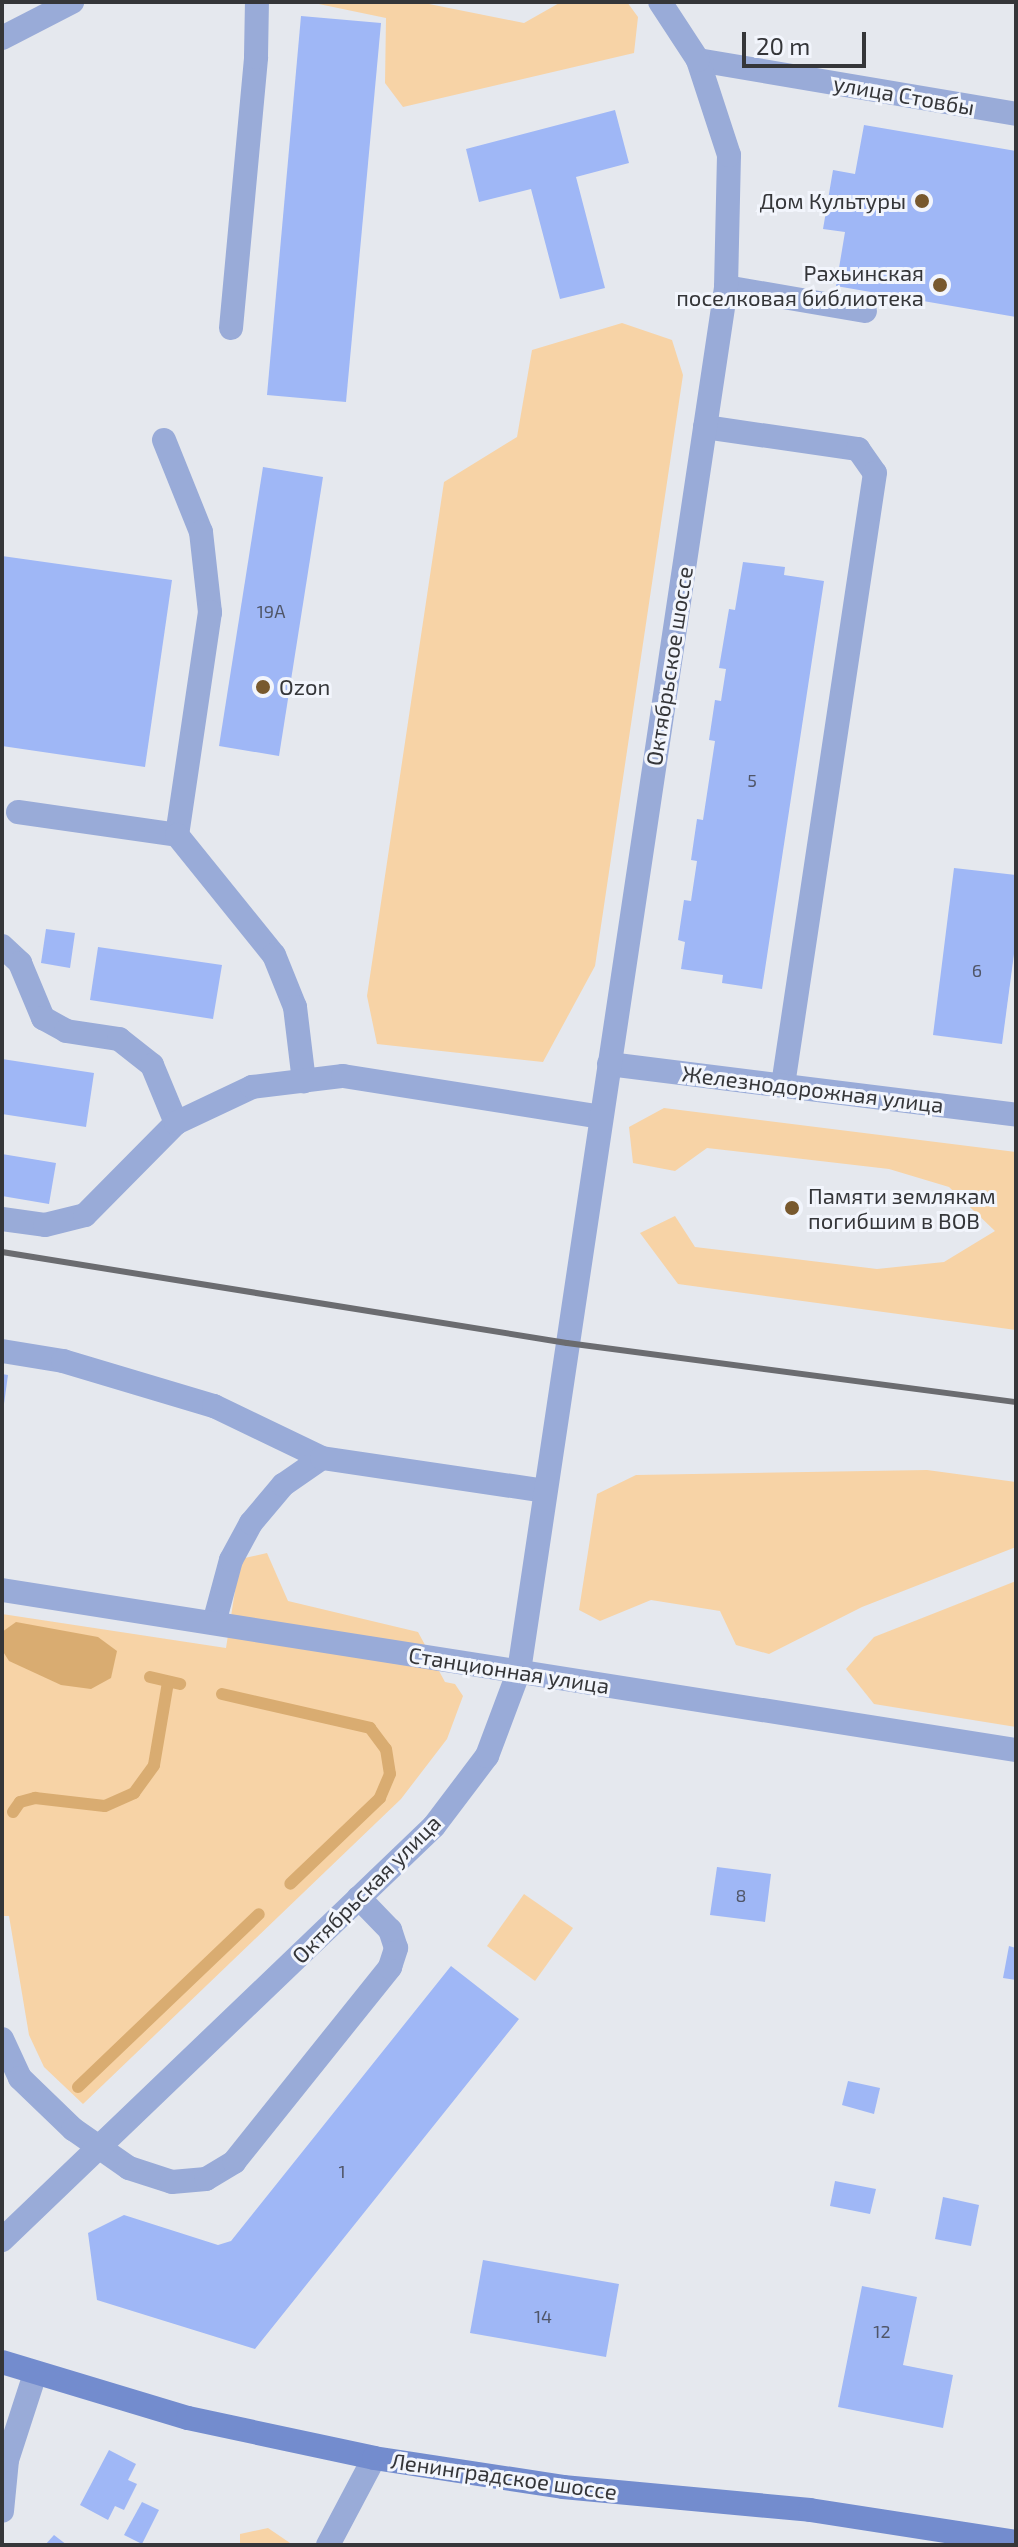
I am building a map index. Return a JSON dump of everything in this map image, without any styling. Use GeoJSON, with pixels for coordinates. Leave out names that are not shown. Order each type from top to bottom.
{"type":"FeatureCollection","features":[{"type":"Feature","properties":{"kind":"street"},"geometry":{"type":"LineString","coordinates":[[2,38],[72,2]]}},
{"type":"Feature","properties":{"kind":"street"},"geometry":{"type":"LineString","coordinates":[[231,328],[255,72],[257,2]]}},
{"type":"Feature","properties":{"kind":"street","name":"Октябрьское шоссе"},"geometry":{"type":"LineString","coordinates":[[567,1343],[726,287],[729,155],[698,60],[660,2]]}},
{"type":"Feature","properties":{"kind":"street","name":"улица Стовбы"},"geometry":{"type":"LineString","coordinates":[[698,60],[1016,114]]}},
{"type":"Feature","properties":{"kind":"street"},"geometry":{"type":"LineString","coordinates":[[726,287],[865,311]]}},
{"type":"Feature","properties":{"kind":"street"},"geometry":{"type":"LineString","coordinates":[[705,427],[858,449],[875,473],[783,1085]]}},
{"type":"Feature","properties":{"kind":"street"},"geometry":{"type":"LineString","coordinates":[[164,440],[201,532],[210,612],[177,835]]}},
{"type":"Feature","properties":{"kind":"street"},"geometry":{"type":"LineString","coordinates":[[18,812],[177,835],[274,955],[295,1007],[304,1081]]}},
{"type":"Feature","properties":{"kind":"street"},"geometry":{"type":"LineString","coordinates":[[2,946],[20,963],[43,1018],[66,1031],[119,1039],[152,1065],[176,1123]]}},
{"type":"Feature","properties":{"kind":"street","name":"Железнодорожная улица"},"geometry":{"type":"LineString","coordinates":[[609,1064],[1016,1115]]}},
{"type":"Feature","properties":{"kind":"street"},"geometry":{"type":"LineString","coordinates":[[2,1219],[45,1225],[85,1215],[176,1123],[252,1087],[343,1076],[601,1117]]}},
{"type":"Feature","properties":{"kind":"street","name":"Октябрьская улица"},"geometry":{"type":"LineString","coordinates":[[2,2240],[434,1826],[487,1756],[519,1671],[567,1343]]}},
{"type":"Feature","properties":{"kind":"street"},"geometry":{"type":"LineString","coordinates":[[2,1351],[63,1361],[214,1406],[322,1458],[545,1491]]}},
{"type":"Feature","properties":{"kind":"street"},"geometry":{"type":"LineString","coordinates":[[214,1623],[231,1560],[251,1523],[283,1485],[322,1458]]}},
{"type":"Feature","properties":{"kind":"street","name":"Станционная улица"},"geometry":{"type":"LineString","coordinates":[[2,1590],[1016,1750]]}},
{"type":"Feature","properties":{"kind":"street"},"geometry":{"type":"LineString","coordinates":[[2,2039],[20,2078],[73,2129],[129,2168],[172,2182],[206,2179],[234,2162],[390,1967],[396,1948],[390,1930],[359,1898]]}},
{"type":"Feature","properties":{"kind":"street","name":"Ленинградское шоссе"},"geometry":{"type":"LineString","coordinates":[[2,2362],[188,2418],[374,2458],[563,2487],[810,2510],[1016,2542]]}},
{"type":"Feature","properties":{"kind":"street"},"geometry":{"type":"LineString","coordinates":[[2,2511],[7,2460],[35,2374]]}},
{"type":"Feature","properties":{"kind":"street"},"geometry":{"type":"LineString","coordinates":[[328,2545],[374,2458]]}},
{"type":"Feature","properties":{"kind":"shaded area"},"geometry":{"type":"Polygon","coordinates":[[[309,2],[419,2],[524,23],[561,2],[627,2],[638,17],[634,53],[403,107],[385,83],[386,18],[309,2]]]}},
{"type":"Feature","properties":{"kind":"shaded area"},"geometry":{"type":"Polygon","coordinates":[[[622,323],[672,340],[683,375],[595,966],[543,1062],[377,1044],[367,996],[444,482],[517,437],[532,350],[622,323]]]}},
{"type":"Feature","properties":{"kind":"shaded area"},"geometry":{"type":"Polygon","coordinates":[[[664,1108],[1016,1152],[1016,1330],[678,1284],[640,1233],[675,1216],[695,1247],[877,1269],[944,1262],[995,1231],[949,1187],[889,1169],[707,1148],[675,1171],[633,1163],[629,1127],[664,1108]]]}},
{"type":"Feature","properties":{"kind":"shaded area"},"geometry":{"type":"Polygon","coordinates":[[[927,1470],[1016,1482],[1016,1547],[862,1607],[769,1654],[736,1645],[720,1611],[651,1600],[600,1621],[579,1610],[597,1494],[636,1475],[927,1470]]]}},
{"type":"Feature","properties":{"kind":"shaded area"},"geometry":{"type":"Polygon","coordinates":[[[267,1553],[288,1601],[418,1632],[445,1682],[455,1684],[463,1696],[447,1739],[401,1799],[83,2104],[44,2067],[29,2035],[9,1916],[2,1916],[2,1614],[226,1648],[240,1559],[267,1553]]]}},
{"type":"Feature","properties":{"kind":"shaded area"},"geometry":{"type":"Polygon","coordinates":[[[1016,1581],[1016,1727],[874,1704],[846,1669],[874,1637],[1016,1581]]]}},
{"type":"Feature","properties":{"kind":"shaded area"},"geometry":{"type":"Polygon","coordinates":[[[16,1622],[98,1637],[117,1651],[111,1678],[91,1689],[61,1685],[9,1661],[2,1650],[2,1632],[16,1622]]]}},
{"type":"Feature","properties":{"kind":"shaded area"},"geometry":{"type":"Polygon","coordinates":[[[524,1894],[573,1928],[535,1981],[487,1946],[524,1894]]]}},
{"type":"Feature","properties":{"kind":"shaded area"},"geometry":{"type":"Polygon","coordinates":[[[268,2528],[293,2545],[240,2545],[240,2534],[268,2528]]]}},
{"type":"Feature","properties":{"kind":"building"},"geometry":{"type":"Polygon","coordinates":[[[301,16],[381,23],[346,402],[267,395],[301,16]]]}},
{"type":"Feature","properties":{"kind":"building"},"geometry":{"type":"Polygon","coordinates":[[[615,110],[629,163],[576,177],[605,288],[560,299],[531,189],[479,202],[466,149],[615,110]]]}},
{"type":"Feature","properties":{"kind":"building","name":"Дом Культуры"},"geometry":{"type":"Polygon","coordinates":[[[864,125],[1016,151],[1016,317],[836,286],[845,232],[823,229],[833,170],[855,174],[864,125]]]}},
{"type":"Feature","properties":{"kind":"building"},"geometry":{"type":"Polygon","coordinates":[[[263,467],[323,477],[279,756],[219,746],[263,467]]]}},
{"type":"Feature","properties":{"kind":"building"},"geometry":{"type":"Polygon","coordinates":[[[2,556],[172,580],[145,767],[2,746],[2,556]]]}},
{"type":"Feature","properties":{"kind":"building"},"geometry":{"type":"Polygon","coordinates":[[[743,562],[785,567],[784,575],[824,581],[762,989],[722,983],[723,975],[681,969],[685,942],[678,940],[684,900],[691,901],[697,861],[691,860],[697,819],[703,820],[715,741],[709,740],[715,700],[721,701],[726,669],[719,668],[729,609],[735,610],[743,562]]]}},
{"type":"Feature","properties":{"kind":"building"},"geometry":{"type":"Polygon","coordinates":[[[954,868],[1016,875],[1016,939],[1002,1044],[933,1035],[954,868]]]}},
{"type":"Feature","properties":{"kind":"building"},"geometry":{"type":"Polygon","coordinates":[[[46,929],[75,933],[70,968],[41,963],[46,929]]]}},
{"type":"Feature","properties":{"kind":"building"},"geometry":{"type":"Polygon","coordinates":[[[98,947],[222,965],[213,1019],[90,1000],[98,947]]]}},
{"type":"Feature","properties":{"kind":"building"},"geometry":{"type":"Polygon","coordinates":[[[2,1059],[94,1073],[86,1127],[2,1114],[2,1059]]]}},
{"type":"Feature","properties":{"kind":"building"},"geometry":{"type":"Polygon","coordinates":[[[2,1154],[56,1163],[49,1204],[2,1196],[2,1154]]]}},
{"type":"Feature","properties":{"kind":"building"},"geometry":{"type":"Polygon","coordinates":[[[2,1374],[8,1375],[4,1404],[2,1403],[2,1374]]]}},
{"type":"Feature","properties":{"kind":"building"},"geometry":{"type":"Polygon","coordinates":[[[717,1867],[771,1874],[765,1922],[710,1915],[717,1867]]]}},
{"type":"Feature","properties":{"kind":"building"},"geometry":{"type":"Polygon","coordinates":[[[1009,1946],[1016,1948],[1016,1980],[1003,1978],[1009,1946]]]}},
{"type":"Feature","properties":{"kind":"building"},"geometry":{"type":"Polygon","coordinates":[[[451,1966],[519,2019],[255,2349],[97,2300],[88,2233],[124,2215],[218,2245],[231,2241],[451,1966]]]}},
{"type":"Feature","properties":{"kind":"building"},"geometry":{"type":"Polygon","coordinates":[[[848,2081],[880,2088],[874,2114],[842,2105],[848,2081]]]}},
{"type":"Feature","properties":{"kind":"building"},"geometry":{"type":"Polygon","coordinates":[[[835,2181],[876,2189],[870,2214],[830,2206],[835,2181]]]}},
{"type":"Feature","properties":{"kind":"building"},"geometry":{"type":"Polygon","coordinates":[[[943,2197],[979,2205],[971,2246],[935,2239],[943,2197]]]}},
{"type":"Feature","properties":{"kind":"building"},"geometry":{"type":"Polygon","coordinates":[[[483,2260],[619,2284],[606,2357],[470,2333],[483,2260]]]}},
{"type":"Feature","properties":{"kind":"building"},"geometry":{"type":"Polygon","coordinates":[[[862,2286],[917,2297],[903,2365],[953,2375],[943,2428],[838,2407],[862,2286]]]}},
{"type":"Feature","properties":{"kind":"building"},"geometry":{"type":"Polygon","coordinates":[[[109,2450],[136,2464],[128,2480],[137,2484],[124,2510],[115,2506],[108,2520],[80,2505],[109,2450]]]}},
{"type":"Feature","properties":{"kind":"building"},"geometry":{"type":"Polygon","coordinates":[[[142,2502],[159,2510],[142,2544],[124,2535],[142,2502]]]}},
{"type":"Feature","properties":{"kind":"building"},"geometry":{"type":"Polygon","coordinates":[[[54,2535],[67,2545],[45,2545],[54,2535]]]}},
{"type":"Feature","properties":{"kind":"waterway"},"geometry":{"type":"LineString","coordinates":[[150,1677],[180,1684]]}},
{"type":"Feature","properties":{"kind":"waterway"},"geometry":{"type":"LineString","coordinates":[[13,1812],[20,1802],[35,1798],[105,1806],[134,1793],[154,1765],[168,1682]]}},
{"type":"Feature","properties":{"kind":"waterway"},"geometry":{"type":"LineString","coordinates":[[222,1694],[370,1728],[386,1749],[390,1774],[380,1798],[290,1884]]}},
{"type":"Feature","properties":{"kind":"waterway"},"geometry":{"type":"LineString","coordinates":[[78,2087],[259,1914]]}},
{"type":"Feature","properties":{"kind":"railway"},"geometry":{"type":"LineString","coordinates":[[2,1252],[567,1343],[1016,1402]]}},
{"type":"Feature","properties":{"kind":"place","name":"Дом Культуры"},"geometry":{"type":"Point","coordinates":[922,201]}},
{"type":"Feature","properties":{"kind":"place","name":"Рахьинская поселковая библиотека"},"geometry":{"type":"Point","coordinates":[940,285]}},
{"type":"Feature","properties":{"kind":"place","name":"Ozon"},"geometry":{"type":"Point","coordinates":[263,687]}},
{"type":"Feature","properties":{"kind":"place","name":"Памяти землякам погибшим в ВОВ"},"geometry":{"type":"Point","coordinates":[792,1208]}}]}
